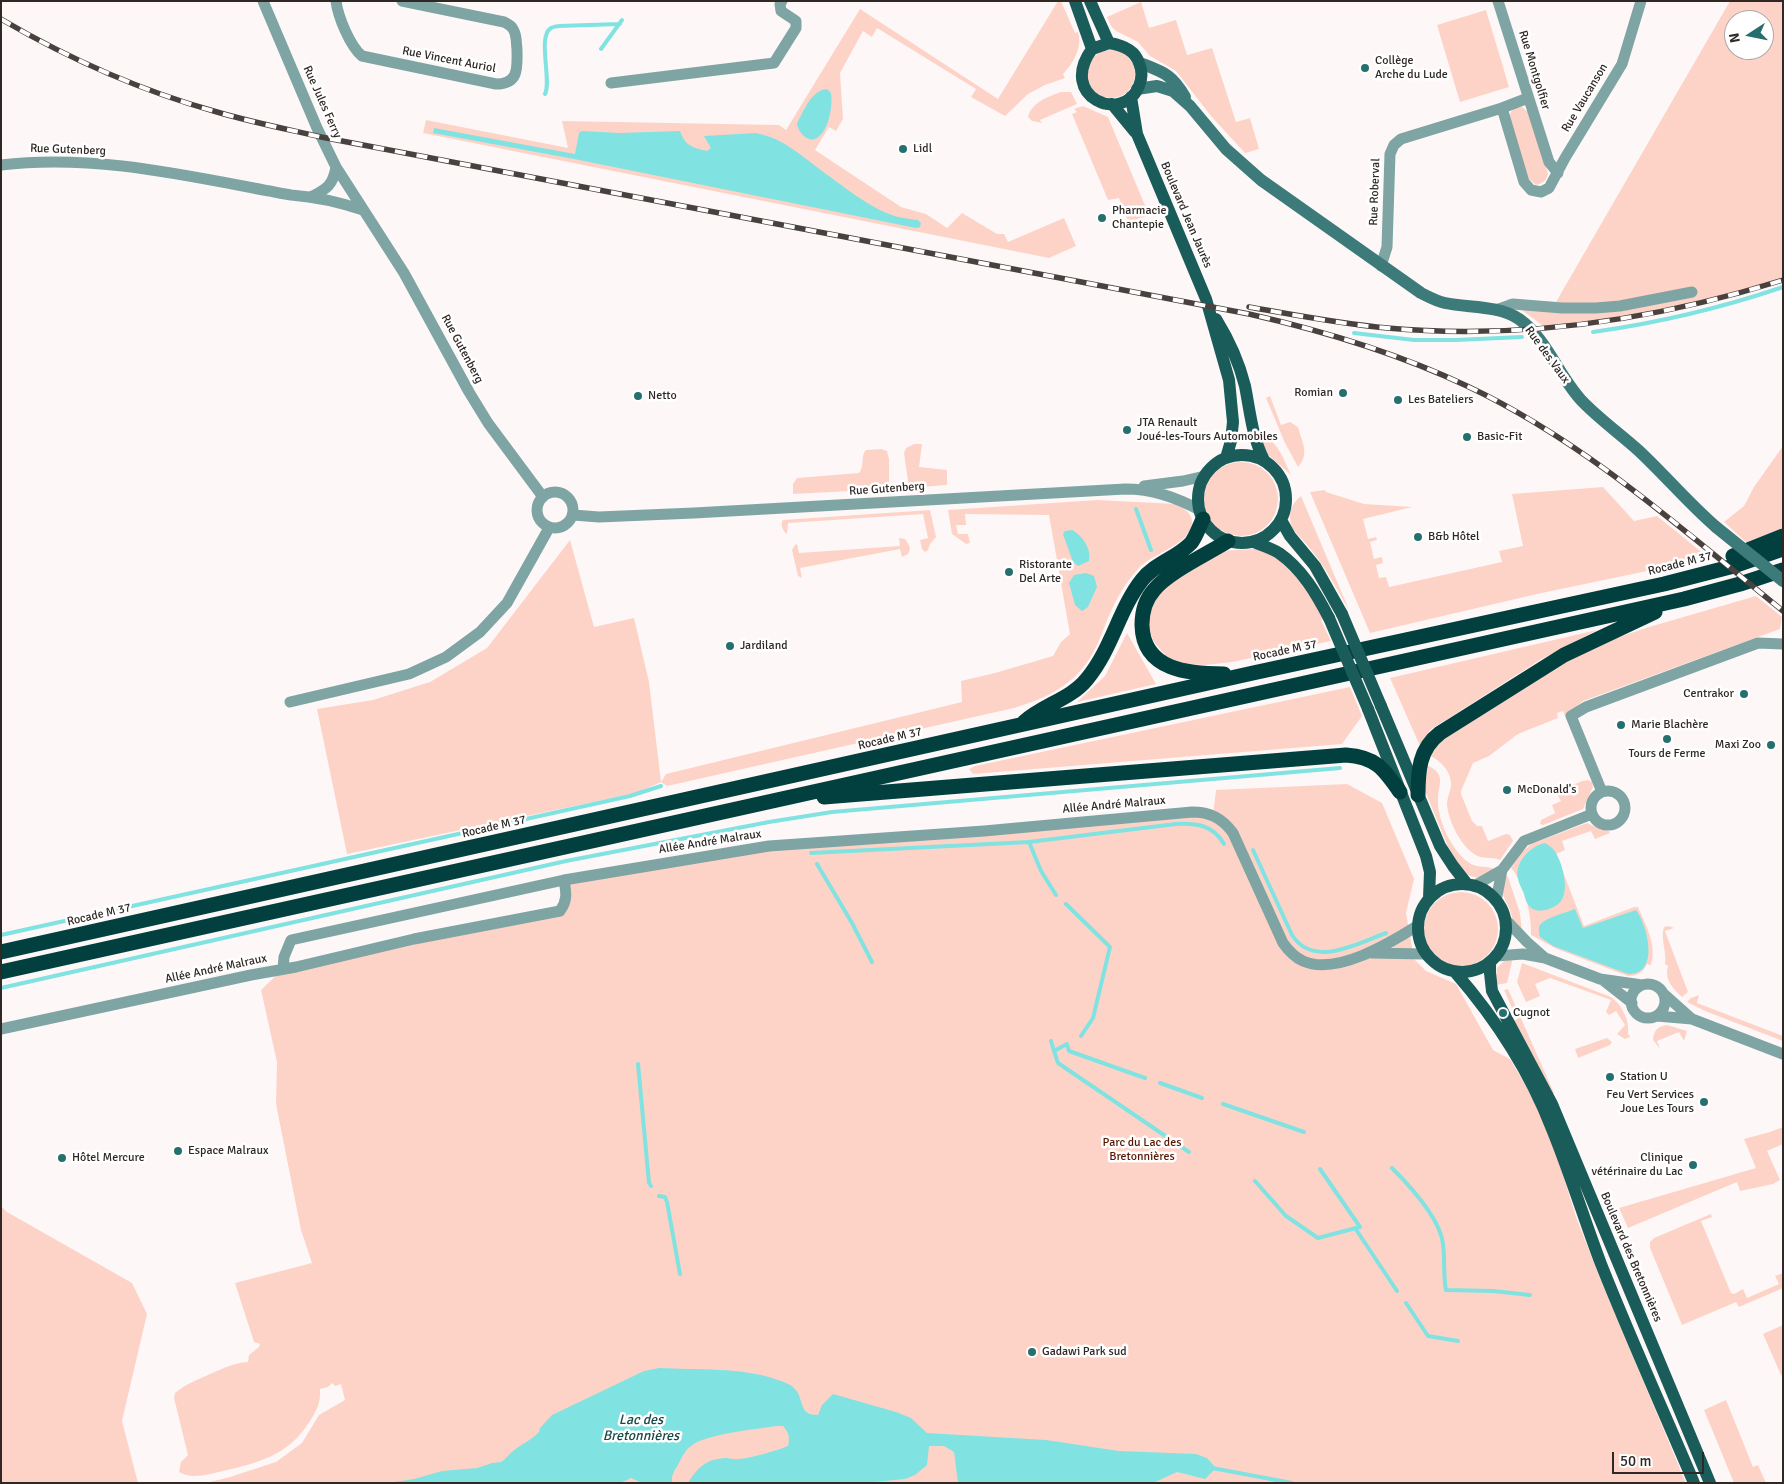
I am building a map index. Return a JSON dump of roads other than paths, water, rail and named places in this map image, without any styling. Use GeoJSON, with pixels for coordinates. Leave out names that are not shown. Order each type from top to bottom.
{"type":"FeatureCollection","features":[{"type":"Feature","properties":{"kind":"highway"},"geometry":{"type":"LineString","coordinates":[[1020,725],[1034,714],[1065,698],[1086,681],[1103,658],[1132,596],[1143,578],[1158,565],[1192,542],[1201,514]]}},
{"type":"Feature","properties":{"kind":"highway"},"geometry":{"type":"LineString","coordinates":[[1664,584],[1783,536]]}},
{"type":"Feature","properties":{"kind":"highway"},"geometry":{"type":"LineString","coordinates":[[1228,541],[1164,580],[1154,590],[1145,603],[1142,616],[1142,630],[1154,656],[1163,664],[1176,670],[1200,673],[1253,673]]}},
{"type":"Feature","properties":{"kind":"highway","name":"Rocade M 37"},"geometry":{"type":"LineString","coordinates":[[1,952],[1253,673],[1664,584],[1717,570],[1783,549]]}},
{"type":"Feature","properties":{"kind":"highway"},"geometry":{"type":"LineString","coordinates":[[1,972],[1684,599],[1783,570]]}},
{"type":"Feature","properties":{"kind":"highway"},"geometry":{"type":"LineString","coordinates":[[1418,795],[1418,773],[1421,759],[1427,745],[1440,733],[1564,655],[1588,642],[1684,599]]}},
{"type":"Feature","properties":{"kind":"highway"},"geometry":{"type":"LineString","coordinates":[[768,802],[1346,755],[1358,756],[1377,763],[1400,792]]}},
{"type":"Feature","properties":{"kind":"main road"},"geometry":{"type":"LineString","coordinates":[[1075,1],[1092,49]]}},
{"type":"Feature","properties":{"kind":"main road"},"geometry":{"type":"LineString","coordinates":[[1090,1],[1109,43]]}},
{"type":"Feature","properties":{"kind":"main road"},"geometry":{"type":"LineString","coordinates":[[1109,43],[1119,44],[1128,48],[1140,63],[1141,82],[1134,93],[1123,103],[1112,104],[1098,101],[1090,96],[1084,88],[1081,71],[1083,63],[1092,49],[1109,43]]}},
{"type":"Feature","properties":{"kind":"main road","name":"Boulevard Jean Jaurès"},"geometry":{"type":"LineString","coordinates":[[1134,93],[1137,134]]}},
{"type":"Feature","properties":{"kind":"main road","name":"Boulevard Jean Jaurès"},"geometry":{"type":"LineString","coordinates":[[1112,104],[1137,134],[1208,306],[1231,390],[1233,422],[1231,441],[1226,458]]}},
{"type":"Feature","properties":{"kind":"main road","name":"Boulevard Jean Jaurès"},"geometry":{"type":"LineString","coordinates":[[1208,306],[1227,337],[1240,368],[1257,448],[1264,460]]}},
{"type":"Feature","properties":{"kind":"main road"},"geometry":{"type":"LineString","coordinates":[[1239,455],[1252,456],[1264,460],[1275,469],[1285,486],[1286,507],[1281,520],[1274,530],[1264,538],[1253,542],[1241,544],[1218,536],[1210,529],[1201,514],[1198,499],[1199,489],[1205,476],[1214,465],[1226,458],[1239,455]]}},
{"type":"Feature","properties":{"kind":"main road"},"geometry":{"type":"LineString","coordinates":[[1281,520],[1290,536],[1315,566],[1342,614],[1375,708],[1400,792],[1426,856],[1430,872],[1429,898]]}},
{"type":"Feature","properties":{"kind":"main road"},"geometry":{"type":"LineString","coordinates":[[1253,542],[1278,552],[1301,573],[1315,590],[1418,795],[1440,846],[1453,866],[1470,885]]}},
{"type":"Feature","properties":{"kind":"main road"},"geometry":{"type":"LineString","coordinates":[[1470,885],[1486,891],[1496,901],[1505,919],[1505,939],[1493,959],[1474,971],[1455,972],[1438,966],[1425,954],[1419,941],[1417,926],[1421,911],[1429,898],[1447,886],[1470,885]]}},
{"type":"Feature","properties":{"kind":"main road","name":"Boulevard des Bretonnières"},"geometry":{"type":"LineString","coordinates":[[1493,959],[1490,973],[1492,991],[1552,1104],[1710,1483]]}},
{"type":"Feature","properties":{"kind":"main road"},"geometry":{"type":"LineString","coordinates":[[1455,972],[1490,1016],[1537,1094],[1552,1128],[1601,1264],[1694,1483]]}},
{"type":"Feature","properties":{"kind":"street","name":"Rue Jules Ferry"},"geometry":{"type":"LineString","coordinates":[[263,1],[317,128],[336,166],[363,210]]}},
{"type":"Feature","properties":{"kind":"street","name":"Rue Vincent Auriol"},"geometry":{"type":"LineString","coordinates":[[336,1],[353,46],[362,56],[496,84],[507,82],[516,75],[518,67],[516,36],[510,26],[504,22],[402,1]]}},
{"type":"Feature","properties":{"kind":"street"},"geometry":{"type":"LineString","coordinates":[[610,83],[774,63],[796,28],[796,21],[781,11],[780,4],[782,1]]}},
{"type":"Feature","properties":{"kind":"street","name":"Rue Montgolfier"},"geometry":{"type":"LineString","coordinates":[[1498,1],[1549,162],[1558,173]]}},
{"type":"Feature","properties":{"kind":"street","name":"Rue Vaucanson"},"geometry":{"type":"LineString","coordinates":[[1502,108],[1524,182],[1531,190],[1541,192],[1549,188],[1622,64],[1641,1]]}},
{"type":"Feature","properties":{"kind":"street","name":"Rue des Vaux"},"geometry":{"type":"LineString","coordinates":[[1140,63],[1168,74],[1180,88],[1190,106]]}},
{"type":"Feature","properties":{"kind":"street","name":"Rue des Vaux"},"geometry":{"type":"LineString","coordinates":[[1134,93],[1157,86],[1173,91],[1190,106],[1226,149],[1261,180],[1421,293],[1433,299],[1451,304],[1496,310],[1517,318],[1531,330],[1582,401],[1640,452],[1716,527],[1783,581]]}},
{"type":"Feature","properties":{"kind":"street","name":"Rue Roberval"},"geometry":{"type":"LineString","coordinates":[[1381,266],[1387,247],[1390,154],[1394,146],[1401,140],[1528,98]]}},
{"type":"Feature","properties":{"kind":"street","name":"Rue Gutenberg"},"geometry":{"type":"LineString","coordinates":[[1,165],[27,162],[91,162],[157,171],[291,196],[311,197],[363,210],[404,273],[469,392],[499,438],[543,497]]}},
{"type":"Feature","properties":{"kind":"street"},"geometry":{"type":"LineString","coordinates":[[311,197],[323,191],[330,184],[334,178],[336,166]]}},
{"type":"Feature","properties":{"kind":"street"},"geometry":{"type":"LineString","coordinates":[[1496,310],[1513,304],[1562,308],[1612,306],[1692,292]]}},
{"type":"Feature","properties":{"kind":"street"},"geometry":{"type":"LineString","coordinates":[[1125,489],[1205,476]]}},
{"type":"Feature","properties":{"kind":"street","name":"Rue Gutenberg"},"geometry":{"type":"LineString","coordinates":[[573,515],[694,513],[1125,489],[1150,491],[1167,495],[1201,514]]}},
{"type":"Feature","properties":{"kind":"street"},"geometry":{"type":"LineString","coordinates":[[553,492],[564,495],[572,504],[573,515],[568,524],[553,529],[539,520],[537,508],[543,497],[553,492]]}},
{"type":"Feature","properties":{"kind":"street"},"geometry":{"type":"LineString","coordinates":[[290,702],[408,674],[446,657],[480,632],[506,603],[549,528]]}},
{"type":"Feature","properties":{"kind":"street"},"geometry":{"type":"LineString","coordinates":[[1602,792],[1571,716],[1586,707],[1758,643],[1783,644]]}},
{"type":"Feature","properties":{"kind":"street"},"geometry":{"type":"LineString","coordinates":[[1607,791],[1617,794],[1624,802],[1624,812],[1619,821],[1609,825],[1599,822],[1592,814],[1591,808],[1594,799],[1602,792],[1607,791]]}},
{"type":"Feature","properties":{"kind":"street","name":"Allée André Malraux"},"geometry":{"type":"LineString","coordinates":[[1,1029],[283,969],[284,957],[291,940],[564,880],[769,846],[984,831],[1192,812],[1205,812],[1221,820],[1233,833],[1277,933],[1290,952],[1304,962],[1314,964],[1339,962],[1370,953],[1417,926]]}},
{"type":"Feature","properties":{"kind":"street"},"geometry":{"type":"LineString","coordinates":[[1496,901],[1502,870],[1516,849],[1524,841],[1592,814]]}},
{"type":"Feature","properties":{"kind":"street"},"geometry":{"type":"LineString","coordinates":[[1470,885],[1502,870]]}},
{"type":"Feature","properties":{"kind":"street"},"geometry":{"type":"LineString","coordinates":[[283,969],[414,939],[560,911],[567,897],[564,880]]}},
{"type":"Feature","properties":{"kind":"street"},"geometry":{"type":"LineString","coordinates":[[1505,919],[1545,958]]}},
{"type":"Feature","properties":{"kind":"street","name":"Allée André Malraux"},"geometry":{"type":"LineString","coordinates":[[1370,953],[1425,954]]}},
{"type":"Feature","properties":{"kind":"street"},"geometry":{"type":"LineString","coordinates":[[1493,959],[1523,954],[1545,958],[1600,979],[1653,985],[1658,987],[1692,1019]]}},
{"type":"Feature","properties":{"kind":"street"},"geometry":{"type":"LineString","coordinates":[[1600,979],[1632,1003]]}},
{"type":"Feature","properties":{"kind":"street"},"geometry":{"type":"LineString","coordinates":[[1642,985],[1634,992],[1632,1003],[1635,1011],[1640,1016],[1692,1019],[1783,1054]]}},
{"type":"Feature","properties":{"kind":"street"},"geometry":{"type":"LineString","coordinates":[[1657,1016],[1664,1008],[1664,994]]}},
{"type":"Feature","properties":{"kind":"water"},"geometry":{"type":"Polygon","coordinates":[[[827,89],[831,93],[831,111],[827,125],[820,136],[812,140],[801,132],[797,123],[812,97],[821,90],[827,89]]]}},
{"type":"Feature","properties":{"kind":"water"},"geometry":{"type":"Polygon","coordinates":[[[434,128],[575,154],[579,133],[582,131],[619,133],[680,131],[687,143],[707,151],[711,148],[704,136],[756,133],[786,145],[876,208],[895,216],[918,220],[921,223],[920,227],[916,228],[574,159],[433,133],[434,128]]]}},
{"type":"Feature","properties":{"kind":"water"},"geometry":{"type":"Polygon","coordinates":[[[1072,530],[1083,539],[1088,547],[1090,556],[1089,561],[1078,566],[1073,562],[1063,534],[1065,531],[1072,530]]]}},
{"type":"Feature","properties":{"kind":"water"},"geometry":{"type":"Polygon","coordinates":[[[1086,573],[1094,576],[1097,587],[1088,607],[1082,611],[1075,605],[1069,583],[1074,575],[1086,573]]]}},
{"type":"Feature","properties":{"kind":"water"},"geometry":{"type":"Polygon","coordinates":[[[1545,843],[1553,849],[1560,861],[1564,875],[1565,890],[1559,904],[1539,911],[1532,909],[1527,903],[1518,881],[1517,873],[1524,856],[1529,851],[1545,843]]]}},
{"type":"Feature","properties":{"kind":"water"},"geometry":{"type":"Polygon","coordinates":[[[1575,909],[1583,928],[1636,910],[1647,938],[1648,958],[1644,967],[1638,972],[1628,974],[1553,946],[1540,937],[1539,928],[1542,922],[1575,909]]]}},
{"type":"Feature","properties":{"kind":"water","name":"Lac des Bretonnières"},"geometry":{"type":"Polygon","coordinates":[[[659,1368],[735,1371],[785,1382],[793,1387],[798,1394],[807,1413],[812,1414],[818,1415],[822,1405],[833,1394],[911,1418],[927,1433],[1046,1440],[1119,1451],[1196,1454],[1207,1458],[1216,1468],[1205,1479],[1177,1472],[1153,1483],[958,1483],[954,1452],[944,1446],[929,1446],[927,1465],[915,1475],[905,1479],[865,1483],[688,1483],[699,1468],[713,1460],[749,1458],[788,1446],[789,1438],[787,1431],[783,1426],[777,1426],[732,1433],[698,1442],[683,1455],[673,1474],[672,1483],[642,1483],[631,1478],[620,1483],[387,1483],[414,1479],[442,1471],[477,1468],[501,1462],[536,1435],[552,1415],[644,1371],[659,1368]]]}},
{"type":"Feature","properties":{"kind":"waterway"},"geometry":{"type":"LineString","coordinates":[[601,49],[622,20]]}},
{"type":"Feature","properties":{"kind":"waterway"},"geometry":{"type":"LineString","coordinates":[[545,94],[547,88],[545,40],[551,28],[559,26],[620,24]]}},
{"type":"Feature","properties":{"kind":"waterway"},"geometry":{"type":"LineString","coordinates":[[1593,332],[1689,314],[1783,287]]}},
{"type":"Feature","properties":{"kind":"waterway"},"geometry":{"type":"LineString","coordinates":[[1354,333],[1414,340],[1522,337]]}},
{"type":"Feature","properties":{"kind":"waterway"},"geometry":{"type":"LineString","coordinates":[[1136,509],[1151,550]]}},
{"type":"Feature","properties":{"kind":"waterway"},"geometry":{"type":"LineString","coordinates":[[1,988],[566,861],[769,822],[832,812],[1340,768]]}},
{"type":"Feature","properties":{"kind":"waterway"},"geometry":{"type":"LineString","coordinates":[[1,935],[630,796],[661,786]]}},
{"type":"Feature","properties":{"kind":"waterway"},"geometry":{"type":"LineString","coordinates":[[1029,842],[1184,824],[1204,826],[1215,833],[1224,844]]}},
{"type":"Feature","properties":{"kind":"waterway"},"geometry":{"type":"LineString","coordinates":[[811,853],[1029,842],[1041,871],[1056,895]]}},
{"type":"Feature","properties":{"kind":"waterway"},"geometry":{"type":"LineString","coordinates":[[1253,850],[1292,935],[1301,945],[1312,950],[1324,952],[1350,947],[1386,933]]}},
{"type":"Feature","properties":{"kind":"waterway"},"geometry":{"type":"LineString","coordinates":[[817,864],[852,923],[872,962]]}},
{"type":"Feature","properties":{"kind":"waterway"},"geometry":{"type":"LineString","coordinates":[[1066,904],[1110,947],[1093,1018],[1081,1036]]}},
{"type":"Feature","properties":{"kind":"waterway"},"geometry":{"type":"LineString","coordinates":[[1051,1041],[1054,1051],[1067,1044],[1069,1051],[1145,1078]]}},
{"type":"Feature","properties":{"kind":"waterway"},"geometry":{"type":"LineString","coordinates":[[1054,1051],[1058,1063],[1189,1152]]}},
{"type":"Feature","properties":{"kind":"waterway"},"geometry":{"type":"LineString","coordinates":[[638,1064],[649,1183],[651,1186]]}},
{"type":"Feature","properties":{"kind":"waterway"},"geometry":{"type":"LineString","coordinates":[[1160,1083],[1202,1098]]}},
{"type":"Feature","properties":{"kind":"waterway"},"geometry":{"type":"LineString","coordinates":[[1223,1104],[1304,1132]]}},
{"type":"Feature","properties":{"kind":"waterway"},"geometry":{"type":"LineString","coordinates":[[1392,1168],[1423,1203],[1441,1234],[1446,1290],[1493,1291],[1530,1295]]}},
{"type":"Feature","properties":{"kind":"waterway"},"geometry":{"type":"LineString","coordinates":[[1255,1181],[1286,1216],[1318,1238],[1360,1227],[1320,1169]]}},
{"type":"Feature","properties":{"kind":"waterway"},"geometry":{"type":"LineString","coordinates":[[659,1196],[665,1197],[667,1202],[680,1274]]}},
{"type":"Feature","properties":{"kind":"waterway"},"geometry":{"type":"LineString","coordinates":[[1355,1228],[1397,1291]]}},
{"type":"Feature","properties":{"kind":"waterway"},"geometry":{"type":"LineString","coordinates":[[1406,1303],[1428,1336],[1458,1341]]}},
{"type":"Feature","properties":{"kind":"waterway"},"geometry":{"type":"LineString","coordinates":[[1212,1468],[1292,1483]]}},
{"type":"Feature","properties":{"kind":"railway"},"geometry":{"type":"LineString","coordinates":[[1,19],[106,73],[189,104],[230,116],[321,137],[1249,314],[1360,344],[1414,363],[1467,386],[1510,408],[1552,433],[1592,460],[1670,519],[1783,611]]}},
{"type":"Feature","properties":{"kind":"railway"},"geometry":{"type":"LineString","coordinates":[[1249,307],[1387,328],[1437,331],[1537,329],[1637,316],[1735,294],[1783,280]]}},
{"type":"Feature","properties":{"kind":"place","name":"Collège Arche du Lude"},"geometry":{"type":"Point","coordinates":[1365,68]}},
{"type":"Feature","properties":{"kind":"place","name":"Lidl"},"geometry":{"type":"Point","coordinates":[903,149]}},
{"type":"Feature","properties":{"kind":"place","name":"Pharmacie Chantepie"},"geometry":{"type":"Point","coordinates":[1102,218]}},
{"type":"Feature","properties":{"kind":"place","name":"Romian"},"geometry":{"type":"Point","coordinates":[1343,393]}},
{"type":"Feature","properties":{"kind":"place","name":"Netto"},"geometry":{"type":"Point","coordinates":[638,396]}},
{"type":"Feature","properties":{"kind":"place","name":"Les Bateliers"},"geometry":{"type":"Point","coordinates":[1398,400]}},
{"type":"Feature","properties":{"kind":"place","name":"JTA Renault Joué-les-Tours Automobiles"},"geometry":{"type":"Point","coordinates":[1127,430]}},
{"type":"Feature","properties":{"kind":"place","name":"Basic-Fit"},"geometry":{"type":"Point","coordinates":[1467,437]}},
{"type":"Feature","properties":{"kind":"place","name":"B&b Hôtel"},"geometry":{"type":"Point","coordinates":[1418,537]}},
{"type":"Feature","properties":{"kind":"place","name":"Ristorante Del Arte"},"geometry":{"type":"Point","coordinates":[1009,572]}},
{"type":"Feature","properties":{"kind":"place","name":"Jardiland"},"geometry":{"type":"Point","coordinates":[730,646]}},
{"type":"Feature","properties":{"kind":"place","name":"Centrakor"},"geometry":{"type":"Point","coordinates":[1744,694]}},
{"type":"Feature","properties":{"kind":"place","name":"Marie Blachère"},"geometry":{"type":"Point","coordinates":[1621,725]}},
{"type":"Feature","properties":{"kind":"place","name":"Tours de Ferme"},"geometry":{"type":"Point","coordinates":[1667,739]}},
{"type":"Feature","properties":{"kind":"place","name":"Maxi Zoo"},"geometry":{"type":"Point","coordinates":[1771,745]}},
{"type":"Feature","properties":{"kind":"place","name":"McDonald's"},"geometry":{"type":"Point","coordinates":[1507,790]}},
{"type":"Feature","properties":{"kind":"place","name":"Cugnot"},"geometry":{"type":"Point","coordinates":[1503,1013]}},
{"type":"Feature","properties":{"kind":"place","name":"Station U"},"geometry":{"type":"Point","coordinates":[1610,1077]}},
{"type":"Feature","properties":{"kind":"place","name":"Feu Vert Services Joue Les Tours"},"geometry":{"type":"Point","coordinates":[1704,1102]}},
{"type":"Feature","properties":{"kind":"place","name":"Espace Malraux"},"geometry":{"type":"Point","coordinates":[178,1151]}},
{"type":"Feature","properties":{"kind":"place","name":"Hôtel Mercure"},"geometry":{"type":"Point","coordinates":[62,1158]}},
{"type":"Feature","properties":{"kind":"place","name":"Clinique vétérinaire du Lac"},"geometry":{"type":"Point","coordinates":[1693,1165]}},
{"type":"Feature","properties":{"kind":"place","name":"Gadawi Park sud"},"geometry":{"type":"Point","coordinates":[1032,1352]}},
{"type":"Feature","properties":{"kind":"park label","name":"Parc du Lac des Bretonnières"},"geometry":{"type":"Point","coordinates":[1142,1150]}}]}
